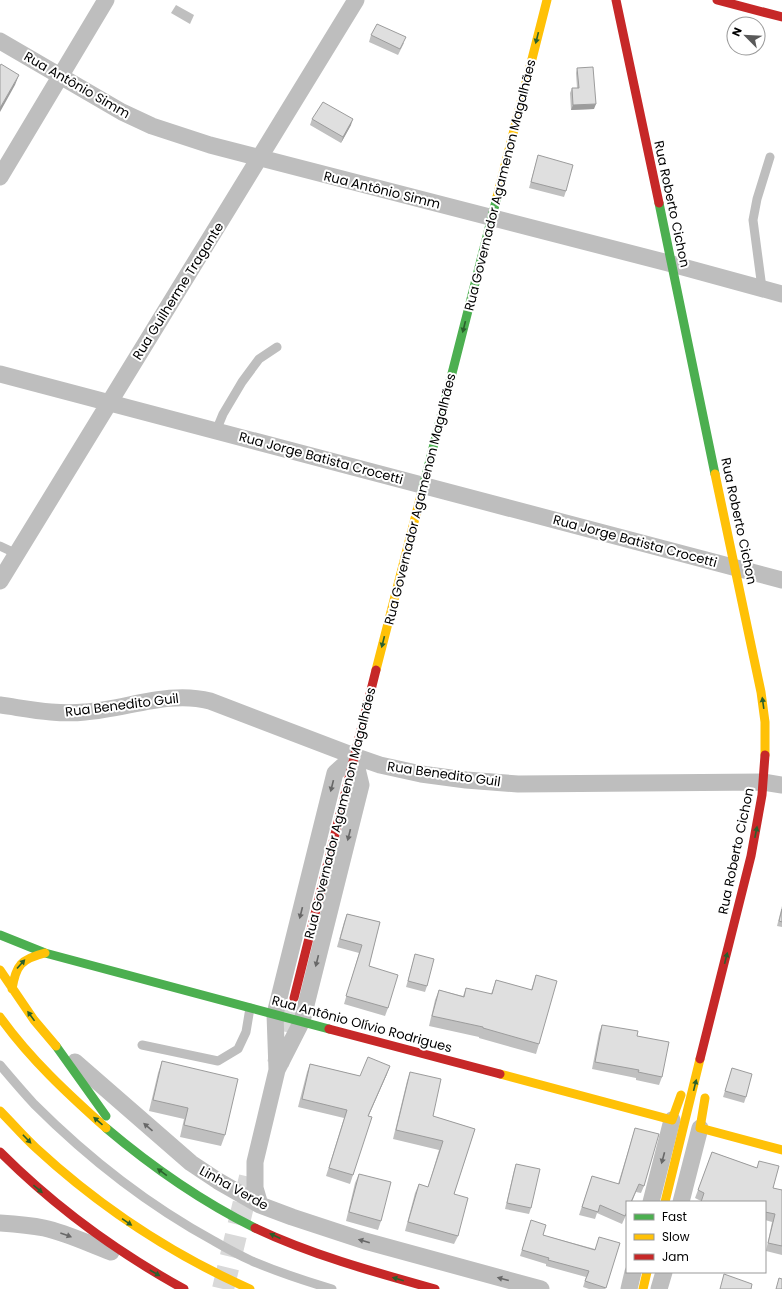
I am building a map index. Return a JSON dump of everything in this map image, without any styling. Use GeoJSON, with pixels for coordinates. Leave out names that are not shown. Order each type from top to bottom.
{"type":"FeatureCollection","features":[{"type":"Feature","properties":{"kind":"main road","name":"Rua Governador Agamenon Magalhães"},"geometry":{"type":"LineString","coordinates":[[294,998],[354,756],[547,0]]}},
{"type":"Feature","properties":{"kind":"main road","name":"Rua Roberto Cichon"},"geometry":{"type":"LineString","coordinates":[[616,0],[736,567],[760,686],[764,712],[765,736],[761,805],[751,856],[665,1201]]}},
{"type":"Feature","properties":{"kind":"main road"},"geometry":{"type":"LineString","coordinates":[[717,0],[782,16]]}},
{"type":"Feature","properties":{"kind":"main road","name":"Rua Antônio Olívio Rodrigues"},"geometry":{"type":"LineString","coordinates":[[0,935],[45,953],[672,1120]]}},
{"type":"Feature","properties":{"kind":"main road"},"geometry":{"type":"LineString","coordinates":[[12,989],[14,973],[18,965],[24,959],[45,953]]}},
{"type":"Feature","properties":{"kind":"main road","name":"Linha Verde"},"geometry":{"type":"LineString","coordinates":[[0,970],[34,1020],[56,1046]]}},
{"type":"Feature","properties":{"kind":"main road","name":"Linha Verde"},"geometry":{"type":"LineString","coordinates":[[0,1017],[32,1056],[60,1086],[128,1146],[180,1185],[215,1207],[254,1227],[323,1255],[435,1289]]}},
{"type":"Feature","properties":{"kind":"main road"},"geometry":{"type":"LineString","coordinates":[[56,1046],[128,1146]]}},
{"type":"Feature","properties":{"kind":"main road","name":"Rua Roberto Cichon"},"geometry":{"type":"LineString","coordinates":[[700,1128],[705,1102],[704,1048]]}},
{"type":"Feature","properties":{"kind":"main road"},"geometry":{"type":"LineString","coordinates":[[672,1120],[692,1063],[704,1048]]}},
{"type":"Feature","properties":{"kind":"main road"},"geometry":{"type":"LineString","coordinates":[[0,1111],[35,1147],[78,1185],[125,1221],[205,1269],[250,1289]]}},
{"type":"Feature","properties":{"kind":"main road"},"geometry":{"type":"LineString","coordinates":[[700,1128],[782,1150]]}},
{"type":"Feature","properties":{"kind":"main road"},"geometry":{"type":"LineString","coordinates":[[0,1152],[34,1185],[64,1210],[132,1260],[184,1289]]}},
{"type":"Feature","properties":{"kind":"main road"},"geometry":{"type":"LineString","coordinates":[[643,1289],[647,1273]]}},
{"type":"Feature","properties":{"kind":"street"},"geometry":{"type":"LineString","coordinates":[[0,177],[106,0]]}},
{"type":"Feature","properties":{"kind":"street","name":"Rua Guilherme Tragante"},"geometry":{"type":"LineString","coordinates":[[0,581],[356,0]]}},
{"type":"Feature","properties":{"kind":"street","name":"Rua Antônio Simm"},"geometry":{"type":"LineString","coordinates":[[0,41],[122,112],[152,126],[204,143],[672,264],[782,294]]}},
{"type":"Feature","properties":{"kind":"street","name":"Rua Jorge Batista Crocetti"},"geometry":{"type":"LineString","coordinates":[[0,374],[782,580]]}},
{"type":"Feature","properties":{"kind":"street","name":"Rua Benedito Guil"},"geometry":{"type":"LineString","coordinates":[[0,705],[63,713],[112,709],[173,698],[197,698],[210,701],[354,756],[400,770],[466,780],[546,784],[763,782],[782,785]]}},
{"type":"Feature","properties":{"kind":"street"},"geometry":{"type":"LineString","coordinates":[[260,1205],[255,1188],[255,1162],[277,1070],[302,1021],[361,785],[354,756],[335,773],[275,1014],[277,1070]]}},
{"type":"Feature","properties":{"kind":"street","name":"Linha Verde"},"geometry":{"type":"LineString","coordinates":[[56,1046],[191,1163],[260,1205],[365,1241],[541,1289]]}},
{"type":"Feature","properties":{"kind":"street"},"geometry":{"type":"LineString","coordinates":[[651,1201],[672,1120]]}},
{"type":"Feature","properties":{"kind":"street"},"geometry":{"type":"LineString","coordinates":[[681,1201],[700,1128]]}},
{"type":"Feature","properties":{"kind":"street"},"geometry":{"type":"LineString","coordinates":[[227,1186],[240,1180],[247,1174],[255,1162]]}},
{"type":"Feature","properties":{"kind":"street"},"geometry":{"type":"LineString","coordinates":[[0,1224],[26,1225],[54,1231],[132,1260]]}},
{"type":"Feature","properties":{"kind":"street"},"geometry":{"type":"LineString","coordinates":[[629,1289],[633,1273]]}},
{"type":"Feature","properties":{"kind":"street"},"geometry":{"type":"LineString","coordinates":[[660,1289],[664,1273]]}},
{"type":"Feature","properties":{"kind":"lane"},"geometry":{"type":"LineString","coordinates":[[762,288],[753,220],[757,200],[770,157]]}},
{"type":"Feature","properties":{"kind":"lane"},"geometry":{"type":"LineString","coordinates":[[216,431],[223,414],[246,376],[259,359],[277,347]]}},
{"type":"Feature","properties":{"kind":"lane"},"geometry":{"type":"LineString","coordinates":[[0,546],[17,554]]}},
{"type":"Feature","properties":{"kind":"lane"},"geometry":{"type":"LineString","coordinates":[[142,1045],[218,1061],[238,1049],[246,1032],[250,1008]]}},
{"type":"Feature","properties":{"kind":"lane"},"geometry":{"type":"LineString","coordinates":[[0,1065],[33,1102],[80,1146],[130,1187],[175,1218],[202,1235],[251,1260],[279,1272],[332,1289]]}},
{"type":"Feature","properties":{"kind":"shaded area"},"geometry":{"type":"Polygon","coordinates":[[[176,5],[194,15],[190,24],[171,13],[176,5]]]}},
{"type":"Feature","properties":{"kind":"building"},"geometry":{"type":"Polygon","coordinates":[[[377,24],[406,37],[400,49],[371,35],[377,24]]]}},
{"type":"Feature","properties":{"kind":"building"},"geometry":{"type":"Polygon","coordinates":[[[1,64],[19,75],[0,108],[0,66],[1,64]]]}},
{"type":"Feature","properties":{"kind":"building"},"geometry":{"type":"Polygon","coordinates":[[[593,67],[596,104],[573,105],[572,88],[579,88],[577,68],[593,67]]]}},
{"type":"Feature","properties":{"kind":"building"},"geometry":{"type":"Polygon","coordinates":[[[323,102],[353,119],[343,137],[312,119],[323,102]]]}},
{"type":"Feature","properties":{"kind":"building"},"geometry":{"type":"Polygon","coordinates":[[[538,155],[573,165],[566,191],[531,182],[538,155]]]}},
{"type":"Feature","properties":{"kind":"building"},"geometry":{"type":"Polygon","coordinates":[[[782,909],[782,922],[779,921],[782,909]]]}},
{"type":"Feature","properties":{"kind":"building"},"geometry":{"type":"Polygon","coordinates":[[[347,914],[380,922],[369,966],[398,975],[388,1008],[346,996],[362,945],[340,939],[347,914]]]}},
{"type":"Feature","properties":{"kind":"building"},"geometry":{"type":"Polygon","coordinates":[[[415,954],[434,959],[427,986],[408,981],[415,954]]]}},
{"type":"Feature","properties":{"kind":"building"},"geometry":{"type":"Polygon","coordinates":[[[536,975],[557,981],[539,1044],[483,1027],[432,1016],[439,990],[464,997],[466,988],[492,994],[496,980],[532,990],[536,975]]]}},
{"type":"Feature","properties":{"kind":"building"},"geometry":{"type":"Polygon","coordinates":[[[602,1025],[638,1031],[637,1036],[669,1042],[662,1077],[638,1072],[639,1070],[595,1062],[602,1025]]]}},
{"type":"Feature","properties":{"kind":"building"},"geometry":{"type":"Polygon","coordinates":[[[368,1057],[390,1066],[368,1116],[372,1117],[353,1175],[329,1168],[347,1110],[302,1099],[310,1064],[360,1076],[368,1057]]]}},
{"type":"Feature","properties":{"kind":"building"},"geometry":{"type":"Polygon","coordinates":[[[162,1061],[238,1079],[225,1135],[184,1125],[188,1108],[153,1100],[162,1061]]]}},
{"type":"Feature","properties":{"kind":"building"},"geometry":{"type":"Polygon","coordinates":[[[732,1068],[752,1074],[746,1097],[725,1091],[732,1068]]]}},
{"type":"Feature","properties":{"kind":"building"},"geometry":{"type":"Polygon","coordinates":[[[410,1072],[441,1079],[433,1116],[475,1129],[454,1194],[468,1198],[458,1236],[408,1222],[419,1184],[428,1187],[443,1141],[396,1130],[410,1072]]]}},
{"type":"Feature","properties":{"kind":"building"},"geometry":{"type":"Polygon","coordinates":[[[635,1128],[659,1134],[644,1186],[639,1184],[631,1201],[626,1201],[625,1216],[600,1205],[598,1212],[582,1207],[592,1176],[619,1184],[635,1128]]]}},
{"type":"Feature","properties":{"kind":"building"},"geometry":{"type":"Polygon","coordinates":[[[712,1152],[757,1168],[759,1161],[779,1166],[773,1188],[782,1190],[782,1246],[768,1243],[775,1214],[766,1212],[766,1201],[701,1201],[704,1193],[698,1190],[712,1152]]]}},
{"type":"Feature","properties":{"kind":"building"},"geometry":{"type":"Polygon","coordinates":[[[516,1164],[540,1169],[531,1208],[507,1203],[516,1164]]]}},
{"type":"Feature","properties":{"kind":"building"},"geometry":{"type":"Polygon","coordinates":[[[359,1174],[391,1182],[381,1221],[349,1212],[359,1174]]]}},
{"type":"Feature","properties":{"kind":"building"},"geometry":{"type":"Polygon","coordinates":[[[531,1220],[546,1225],[543,1235],[595,1250],[599,1237],[620,1243],[606,1288],[585,1281],[589,1271],[548,1260],[549,1258],[522,1250],[531,1220]]]}},
{"type":"Feature","properties":{"kind":"building"},"geometry":{"type":"Polygon","coordinates":[[[724,1274],[752,1284],[751,1289],[720,1289],[724,1274]]]}},
{"type":"Feature","properties":{"kind":"building"},"geometry":{"type":"Polygon","coordinates":[[[779,1278],[782,1279],[782,1289],[776,1289],[779,1278]]]}},
{"type":"Feature","properties":{"kind":"tunnel"},"geometry":{"type":"LineString","coordinates":[[278,1064],[294,1001]]}},
{"type":"Feature","properties":{"kind":"tunnel"},"geometry":{"type":"LineString","coordinates":[[223,1289],[250,1177]]}},
{"type":"Feature","properties":{"kind":"traffic: fast"},"geometry":{"type":"LineString","coordinates":[[421,495],[497,197]]}},
{"type":"Feature","properties":{"kind":"traffic: fast"},"geometry":{"type":"LineString","coordinates":[[659,203],[715,474]]}},
{"type":"Feature","properties":{"kind":"traffic: fast"},"geometry":{"type":"LineString","coordinates":[[0,935],[45,953],[329,1029]]}},
{"type":"Feature","properties":{"kind":"traffic: fast"},"geometry":{"type":"LineString","coordinates":[[56,1046],[106,1116]]}},
{"type":"Feature","properties":{"kind":"traffic: fast"},"geometry":{"type":"LineString","coordinates":[[106,1128],[159,1170],[196,1195],[255,1228]]}},
{"type":"Feature","properties":{"kind":"traffic: slow"},"geometry":{"type":"LineString","coordinates":[[497,197],[547,0]]}},
{"type":"Feature","properties":{"kind":"traffic: slow"},"geometry":{"type":"LineString","coordinates":[[715,474],[761,692],[765,722],[765,755]]}},
{"type":"Feature","properties":{"kind":"traffic: slow"},"geometry":{"type":"LineString","coordinates":[[376,670],[421,495]]}},
{"type":"Feature","properties":{"kind":"traffic: slow"},"geometry":{"type":"LineString","coordinates":[[12,989],[15,974],[21,964],[30,958],[45,953]]}},
{"type":"Feature","properties":{"kind":"traffic: slow"},"geometry":{"type":"LineString","coordinates":[[0,970],[34,1020],[56,1046]]}},
{"type":"Feature","properties":{"kind":"traffic: slow"},"geometry":{"type":"LineString","coordinates":[[0,1017],[37,1062],[106,1128]]}},
{"type":"Feature","properties":{"kind":"traffic: slow"},"geometry":{"type":"LineString","coordinates":[[665,1201],[700,1059]]}},
{"type":"Feature","properties":{"kind":"traffic: slow"},"geometry":{"type":"LineString","coordinates":[[500,1074],[672,1120],[681,1095]]}},
{"type":"Feature","properties":{"kind":"traffic: slow"},"geometry":{"type":"LineString","coordinates":[[705,1098],[700,1128],[782,1150]]}},
{"type":"Feature","properties":{"kind":"traffic: slow"},"geometry":{"type":"LineString","coordinates":[[0,1111],[60,1170],[137,1228],[164,1245],[250,1289]]}},
{"type":"Feature","properties":{"kind":"traffic: slow"},"geometry":{"type":"LineString","coordinates":[[643,1289],[647,1273]]}},
{"type":"Feature","properties":{"kind":"traffic: jam"},"geometry":{"type":"LineString","coordinates":[[616,0],[659,203]]}},
{"type":"Feature","properties":{"kind":"traffic: jam"},"geometry":{"type":"LineString","coordinates":[[717,0],[782,17]]}},
{"type":"Feature","properties":{"kind":"traffic: jam"},"geometry":{"type":"LineString","coordinates":[[294,998],[376,670]]}},
{"type":"Feature","properties":{"kind":"traffic: jam"},"geometry":{"type":"LineString","coordinates":[[700,1059],[751,856],[762,795],[765,755]]}},
{"type":"Feature","properties":{"kind":"traffic: jam"},"geometry":{"type":"LineString","coordinates":[[329,1029],[500,1074]]}},
{"type":"Feature","properties":{"kind":"traffic: jam"},"geometry":{"type":"LineString","coordinates":[[0,1152],[43,1192],[87,1227],[110,1244],[184,1289]]}},
{"type":"Feature","properties":{"kind":"traffic: jam"},"geometry":{"type":"LineString","coordinates":[[255,1228],[321,1255],[435,1289]]}}]}
